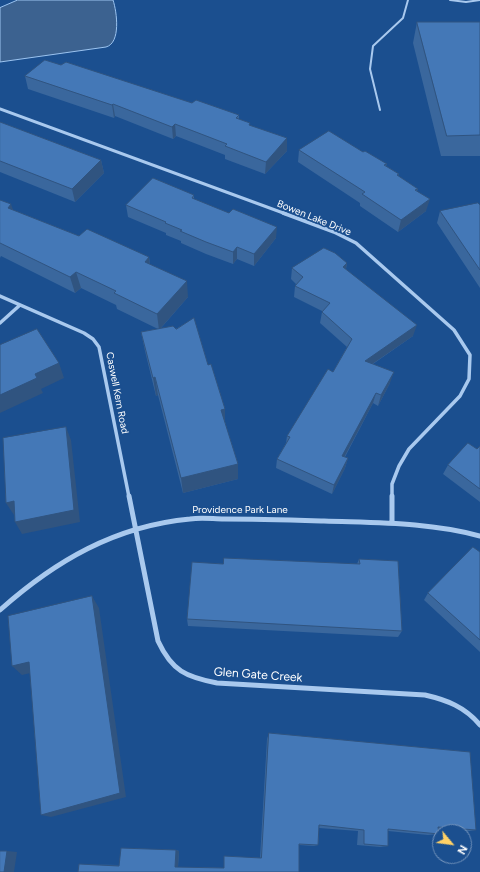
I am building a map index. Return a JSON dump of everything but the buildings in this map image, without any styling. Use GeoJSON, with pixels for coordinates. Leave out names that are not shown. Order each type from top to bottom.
{"type":"FeatureCollection","features":[{"type":"Feature","properties":{"kind":"street","name":"Bowen Lake Drive"},"geometry":{"type":"LineString","coordinates":[[0,109],[334,232],[356,244],[454,330],[470,355],[469,379],[460,396],[409,449],[399,466],[392,484],[392,522]]}},
{"type":"Feature","properties":{"kind":"street","name":"Caswell Kern Road"},"geometry":{"type":"LineString","coordinates":[[0,296],[84,333],[93,339],[99,347],[135,529]]}},
{"type":"Feature","properties":{"kind":"street"},"geometry":{"type":"LineString","coordinates":[[0,323],[20,305]]}},
{"type":"Feature","properties":{"kind":"street","name":"Providence Park Lane"},"geometry":{"type":"LineString","coordinates":[[0,610],[20,590],[61,561],[87,547],[135,529],[188,519],[244,518],[392,522],[466,532],[480,536]]}},
{"type":"Feature","properties":{"kind":"street","name":"Glen Gate Creek"},"geometry":{"type":"LineString","coordinates":[[135,529],[158,641],[163,653],[171,664],[193,679],[217,683],[432,696],[453,703],[466,711],[480,725]]}},
{"type":"Feature","properties":{"kind":"lane"},"geometry":{"type":"LineString","coordinates":[[380,110],[370,69],[373,46],[403,18],[408,0]]}},
{"type":"Feature","properties":{"kind":"lane"},"geometry":{"type":"LineString","coordinates":[[450,0],[466,2],[480,0]]}},
{"type":"Feature","properties":{"kind":"water"},"geometry":{"type":"Polygon","coordinates":[[[18,0],[113,0],[117,26],[114,40],[106,47],[0,62],[0,8],[18,0]]]}}]}
